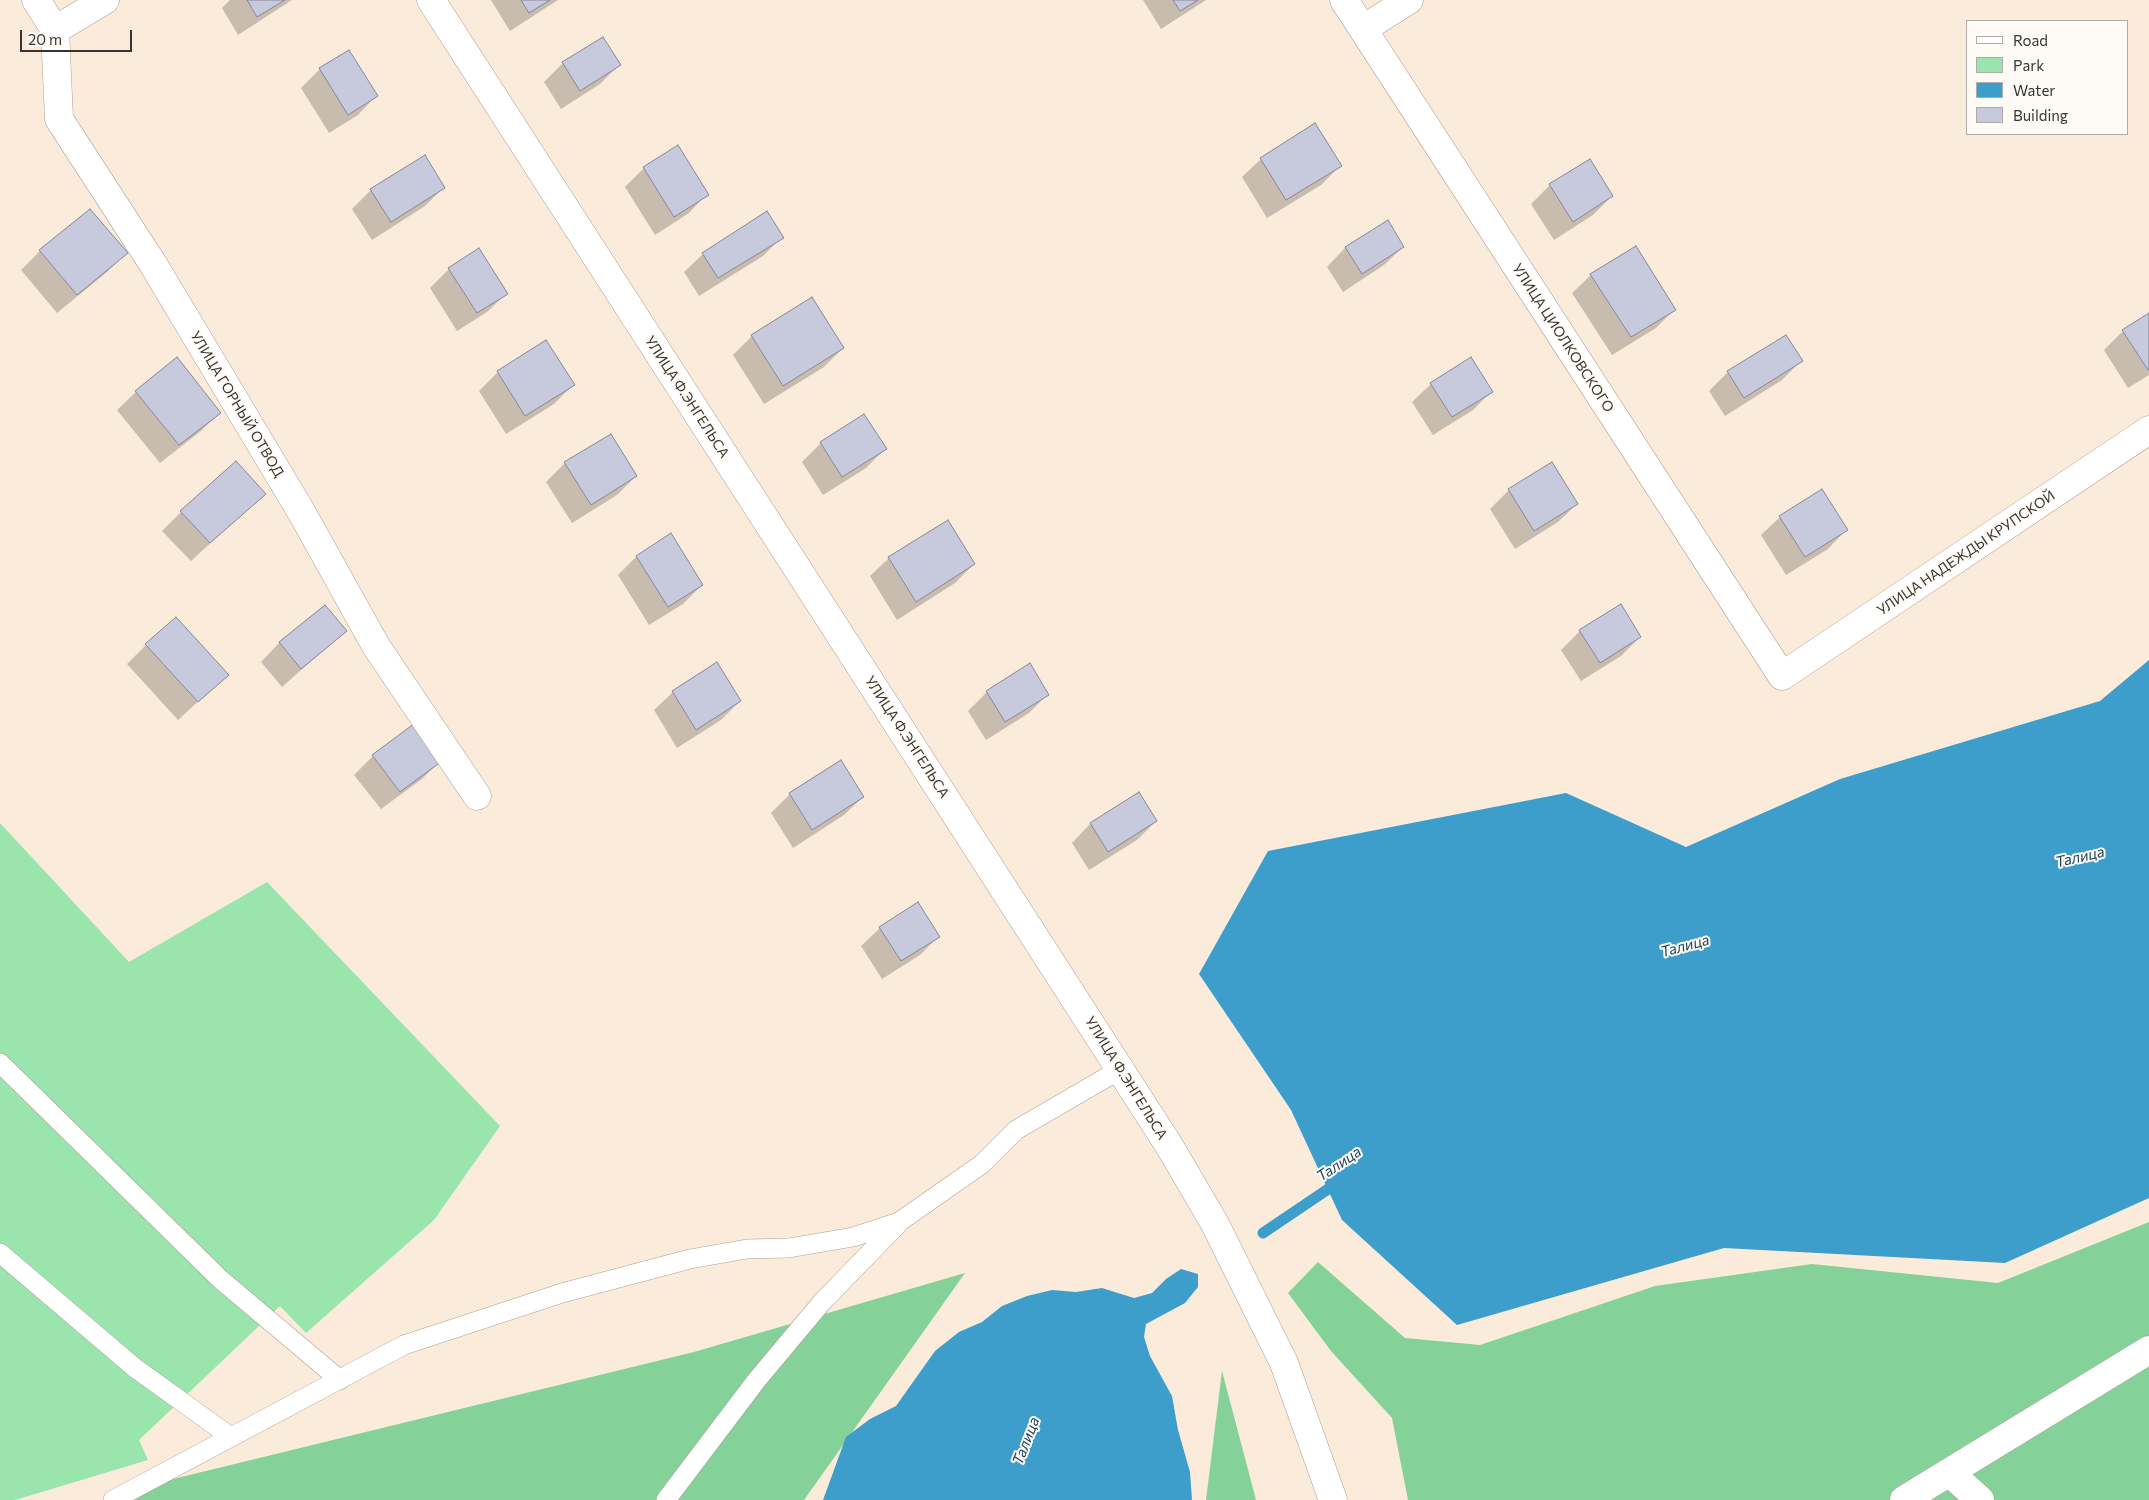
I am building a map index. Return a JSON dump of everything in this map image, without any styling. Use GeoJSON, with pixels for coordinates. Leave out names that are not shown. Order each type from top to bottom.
{"type":"FeatureCollection","features":[{"type":"Feature","properties":{"kind":"street","name":"УЛИЦА ГОРНЫЙ ОТВОД"},"geometry":{"type":"LineString","coordinates":[[36,0],[55,30],[59,119],[152,264],[282,480],[376,646],[477,796]]}},
{"type":"Feature","properties":{"kind":"street"},"geometry":{"type":"LineString","coordinates":[[55,30],[105,0]]}},
{"type":"Feature","properties":{"kind":"street","name":"УЛИЦА Ф.ЭНГЕЛЬСА"},"geometry":{"type":"LineString","coordinates":[[431,0],[1121,1069],[1215,1224],[1280,1354],[1333,1500]]}},
{"type":"Feature","properties":{"kind":"street","name":"УЛИЦА ЦИОЛКОВСКОГО"},"geometry":{"type":"LineString","coordinates":[[1344,0],[1782,676]]}},
{"type":"Feature","properties":{"kind":"street"},"geometry":{"type":"LineString","coordinates":[[1362,29],[1409,0]]}},
{"type":"Feature","properties":{"kind":"street","name":"УЛИЦА НАДЕЖДЫ КРУПСКОЙ"},"geometry":{"type":"LineString","coordinates":[[1782,676],[2149,430]]}},
{"type":"Feature","properties":{"kind":"street"},"geometry":{"type":"LineString","coordinates":[[1904,1500],[2149,1350]]}},
{"type":"Feature","properties":{"kind":"street"},"geometry":{"type":"LineString","coordinates":[[1950,1473],[1980,1500]]}},
{"type":"Feature","properties":{"kind":"lane"},"geometry":{"type":"LineString","coordinates":[[0,1063],[220,1279],[340,1380]]}},
{"type":"Feature","properties":{"kind":"lane"},"geometry":{"type":"LineString","coordinates":[[666,1500],[756,1382],[816,1309],[899,1222],[982,1164],[1016,1130],[1121,1069]]}},
{"type":"Feature","properties":{"kind":"lane"},"geometry":{"type":"LineString","coordinates":[[113,1500],[404,1345],[562,1293],[690,1260],[747,1249],[789,1248],[853,1237],[899,1222]]}},
{"type":"Feature","properties":{"kind":"lane"},"geometry":{"type":"LineString","coordinates":[[0,1253],[135,1368],[231,1438]]}},
{"type":"Feature","properties":{"kind":"green space"},"geometry":{"type":"Polygon","coordinates":[[[0,823],[129,962],[267,882],[500,1126],[434,1220],[306,1333],[280,1306],[139,1440],[148,1460],[15,1500],[0,1500],[0,823]]]}},
{"type":"Feature","properties":{"kind":"green space"},"geometry":{"type":"Polygon","coordinates":[[[2149,1222],[2149,1500],[1408,1500],[1392,1418],[1331,1351],[1288,1293],[1318,1262],[1405,1338],[1480,1345],[1655,1286],[1812,1264],[1998,1283],[2149,1222]]]}},
{"type":"Feature","properties":{"kind":"green space"},"geometry":{"type":"Polygon","coordinates":[[[965,1273],[804,1500],[107,1500],[173,1479],[694,1352],[965,1273]]]}},
{"type":"Feature","properties":{"kind":"green space"},"geometry":{"type":"Polygon","coordinates":[[[1222,1371],[1256,1500],[1206,1500],[1222,1371]]]}},
{"type":"Feature","properties":{"kind":"water"},"geometry":{"type":"Polygon","coordinates":[[[2149,660],[2149,1198],[2005,1263],[1724,1248],[1457,1325],[1342,1220],[1291,1110],[1199,974],[1268,851],[1566,793],[1686,847],[1840,779],[2100,701],[2149,660]]]}},
{"type":"Feature","properties":{"kind":"water"},"geometry":{"type":"Polygon","coordinates":[[[1181,1269],[1198,1274],[1198,1287],[1185,1303],[1146,1324],[1144,1337],[1150,1356],[1172,1396],[1178,1430],[1190,1472],[1192,1500],[823,1500],[846,1437],[870,1419],[896,1406],[935,1351],[959,1332],[982,1322],[1002,1306],[1027,1296],[1052,1290],[1076,1292],[1102,1288],[1134,1298],[1152,1293],[1166,1279],[1181,1269]]]}},
{"type":"Feature","properties":{"kind":"building"},"geometry":{"type":"Polygon","coordinates":[[[247,0],[285,0],[257,17],[247,0]]]}},
{"type":"Feature","properties":{"kind":"building"},"geometry":{"type":"Polygon","coordinates":[[[521,0],[550,0],[529,13],[521,0]]]}},
{"type":"Feature","properties":{"kind":"building"},"geometry":{"type":"Polygon","coordinates":[[[1173,0],[1198,0],[1180,11],[1173,0]]]}},
{"type":"Feature","properties":{"kind":"building"},"geometry":{"type":"Polygon","coordinates":[[[603,37],[621,65],[580,91],[562,62],[603,37]]]}},
{"type":"Feature","properties":{"kind":"building"},"geometry":{"type":"Polygon","coordinates":[[[349,50],[378,96],[348,115],[319,68],[349,50]]]}},
{"type":"Feature","properties":{"kind":"building"},"geometry":{"type":"Polygon","coordinates":[[[1315,123],[1342,166],[1286,200],[1260,158],[1315,123]]]}},
{"type":"Feature","properties":{"kind":"building"},"geometry":{"type":"Polygon","coordinates":[[[678,145],[709,195],[674,217],[643,167],[678,145]]]}},
{"type":"Feature","properties":{"kind":"building"},"geometry":{"type":"Polygon","coordinates":[[[425,155],[445,188],[391,222],[370,189],[425,155]]]}},
{"type":"Feature","properties":{"kind":"building"},"geometry":{"type":"Polygon","coordinates":[[[1590,159],[1613,196],[1573,222],[1549,184],[1590,159]]]}},
{"type":"Feature","properties":{"kind":"building"},"geometry":{"type":"Polygon","coordinates":[[[90,209],[128,253],[77,295],[39,250],[90,209]]]}},
{"type":"Feature","properties":{"kind":"building"},"geometry":{"type":"Polygon","coordinates":[[[767,211],[784,238],[718,278],[702,253],[767,211]]]}},
{"type":"Feature","properties":{"kind":"building"},"geometry":{"type":"Polygon","coordinates":[[[1388,220],[1404,247],[1362,274],[1345,247],[1388,220]]]}},
{"type":"Feature","properties":{"kind":"building"},"geometry":{"type":"Polygon","coordinates":[[[1636,246],[1676,310],[1631,337],[1590,274],[1636,246]]]}},
{"type":"Feature","properties":{"kind":"building"},"geometry":{"type":"Polygon","coordinates":[[[479,248],[508,294],[477,313],[448,268],[479,248]]]}},
{"type":"Feature","properties":{"kind":"building"},"geometry":{"type":"Polygon","coordinates":[[[812,297],[844,348],[783,386],[751,335],[812,297]]]}},
{"type":"Feature","properties":{"kind":"building"},"geometry":{"type":"Polygon","coordinates":[[[2149,313],[2149,369],[2148,370],[2122,330],[2149,313]]]}},
{"type":"Feature","properties":{"kind":"building"},"geometry":{"type":"Polygon","coordinates":[[[1786,335],[1803,361],[1744,398],[1727,371],[1786,335]]]}},
{"type":"Feature","properties":{"kind":"building"},"geometry":{"type":"Polygon","coordinates":[[[546,340],[575,385],[525,416],[497,371],[546,340]]]}},
{"type":"Feature","properties":{"kind":"building"},"geometry":{"type":"Polygon","coordinates":[[[177,357],[221,413],[179,445],[135,391],[177,357]]]}},
{"type":"Feature","properties":{"kind":"building"},"geometry":{"type":"Polygon","coordinates":[[[1471,357],[1493,392],[1452,417],[1430,383],[1471,357]]]}},
{"type":"Feature","properties":{"kind":"building"},"geometry":{"type":"Polygon","coordinates":[[[864,414],[887,449],[842,477],[820,442],[864,414]]]}},
{"type":"Feature","properties":{"kind":"building"},"geometry":{"type":"Polygon","coordinates":[[[611,434],[637,476],[591,505],[564,462],[611,434]]]}},
{"type":"Feature","properties":{"kind":"building"},"geometry":{"type":"Polygon","coordinates":[[[236,461],[266,494],[210,543],[180,511],[236,461]]]}},
{"type":"Feature","properties":{"kind":"building"},"geometry":{"type":"Polygon","coordinates":[[[1552,462],[1578,504],[1534,531],[1508,489],[1552,462]]]}},
{"type":"Feature","properties":{"kind":"building"},"geometry":{"type":"Polygon","coordinates":[[[1822,489],[1848,530],[1805,557],[1779,516],[1822,489]]]}},
{"type":"Feature","properties":{"kind":"building"},"geometry":{"type":"Polygon","coordinates":[[[948,520],[975,564],[916,602],[888,557],[948,520]]]}},
{"type":"Feature","properties":{"kind":"building"},"geometry":{"type":"Polygon","coordinates":[[[671,533],[703,585],[668,607],[636,556],[671,533]]]}},
{"type":"Feature","properties":{"kind":"building"},"geometry":{"type":"Polygon","coordinates":[[[1621,604],[1641,637],[1600,663],[1579,630],[1621,604]]]}},
{"type":"Feature","properties":{"kind":"building"},"geometry":{"type":"Polygon","coordinates":[[[325,605],[347,631],[301,669],[279,642],[325,605]]]}},
{"type":"Feature","properties":{"kind":"building"},"geometry":{"type":"Polygon","coordinates":[[[176,617],[229,675],[198,702],[145,644],[176,617]]]}},
{"type":"Feature","properties":{"kind":"building"},"geometry":{"type":"Polygon","coordinates":[[[717,662],[741,701],[696,730],[672,691],[717,662]]]}},
{"type":"Feature","properties":{"kind":"building"},"geometry":{"type":"Polygon","coordinates":[[[1030,663],[1049,695],[1005,722],[986,691],[1030,663]]]}},
{"type":"Feature","properties":{"kind":"building"},"geometry":{"type":"Polygon","coordinates":[[[415,723],[442,761],[400,792],[372,755],[415,723]]]}},
{"type":"Feature","properties":{"kind":"building"},"geometry":{"type":"Polygon","coordinates":[[[841,760],[864,797],[812,830],[789,793],[841,760]]]}},
{"type":"Feature","properties":{"kind":"building"},"geometry":{"type":"Polygon","coordinates":[[[1139,792],[1157,821],[1108,852],[1090,823],[1139,792]]]}},
{"type":"Feature","properties":{"kind":"building"},"geometry":{"type":"Polygon","coordinates":[[[918,902],[940,937],[901,961],[879,927],[918,902]]]}},
{"type":"Feature","properties":{"kind":"waterway","name":"Талица"},"geometry":{"type":"LineString","coordinates":[[1263,1233],[1340,1181]]}}]}
